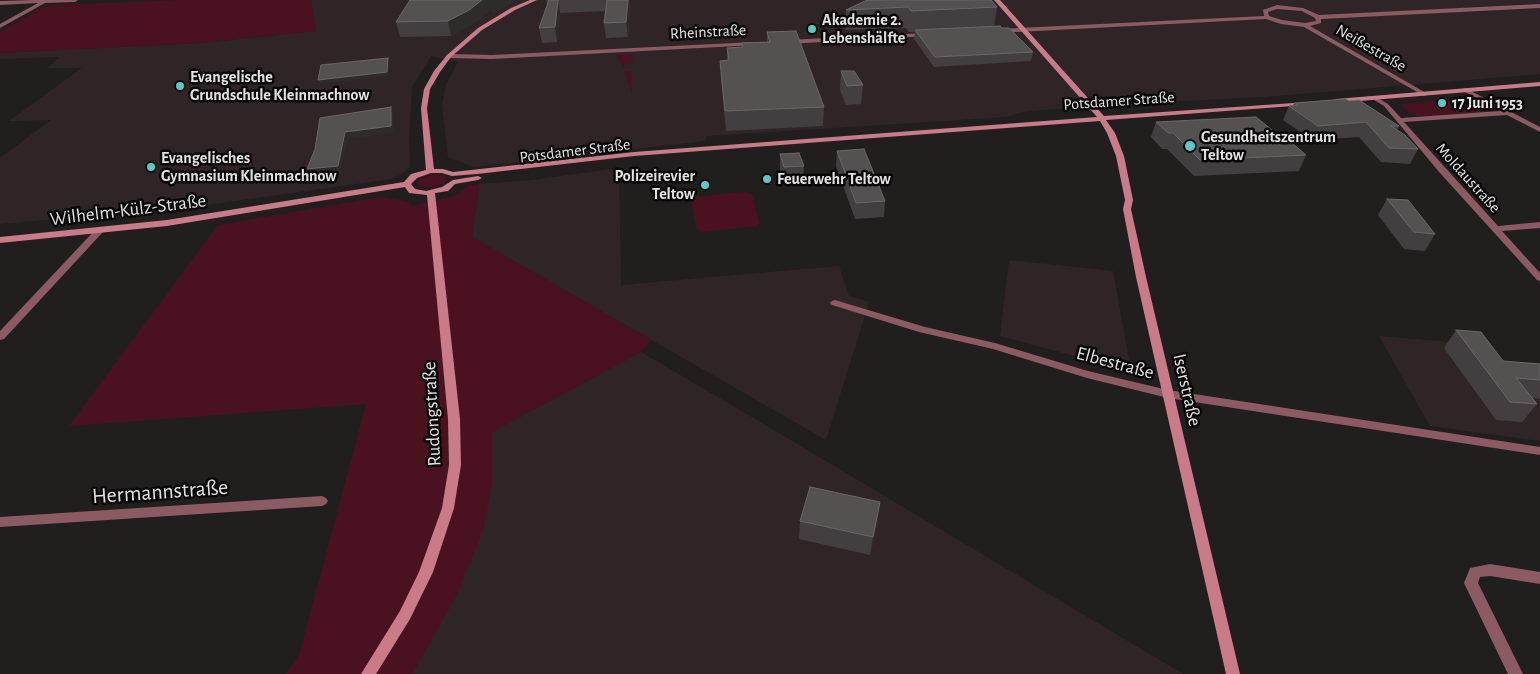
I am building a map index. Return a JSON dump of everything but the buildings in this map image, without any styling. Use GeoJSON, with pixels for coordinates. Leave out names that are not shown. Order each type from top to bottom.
{"type":"FeatureCollection","features":[{"type":"Feature","properties":{"kind":"street"},"geometry":{"type":"LineString","coordinates":[[0,3],[75,0]]}},
{"type":"Feature","properties":{"kind":"street"},"geometry":{"type":"LineString","coordinates":[[431,193],[412,191],[407,184],[414,176],[430,171],[424,108],[427,89],[450,56],[468,38],[488,24],[534,0]]}},
{"type":"Feature","properties":{"kind":"street","name":"Iserstraße"},"geometry":{"type":"LineString","coordinates":[[996,0],[1025,30],[1101,117],[1111,133],[1124,173],[1129,200],[1127,209],[1233,674]]}},
{"type":"Feature","properties":{"kind":"street"},"geometry":{"type":"LineString","coordinates":[[0,26],[45,1]]}},
{"type":"Feature","properties":{"kind":"street"},"geometry":{"type":"LineString","coordinates":[[1271,4],[1277,7],[1310,12],[1540,1]]}},
{"type":"Feature","properties":{"kind":"street"},"geometry":{"type":"LineString","coordinates":[[1522,2],[1532,6]]}},
{"type":"Feature","properties":{"kind":"street"},"geometry":{"type":"LineString","coordinates":[[1310,12],[1318,17],[1540,6]]}},
{"type":"Feature","properties":{"kind":"street"},"geometry":{"type":"LineString","coordinates":[[1268,17],[1265,10],[1277,7]]}},
{"type":"Feature","properties":{"kind":"street"},"geometry":{"type":"LineString","coordinates":[[1406,7],[1416,12]]}},
{"type":"Feature","properties":{"kind":"street"},"geometry":{"type":"LineString","coordinates":[[995,31],[1268,17],[1281,22],[1305,25],[1319,22],[1318,17]]}},
{"type":"Feature","properties":{"kind":"street","name":"Neißestraße"},"geometry":{"type":"LineString","coordinates":[[1305,25],[1424,94]]}},
{"type":"Feature","properties":{"kind":"street"},"geometry":{"type":"LineString","coordinates":[[781,42],[929,35]]}},
{"type":"Feature","properties":{"kind":"street","name":"Rheinstraße"},"geometry":{"type":"LineString","coordinates":[[450,56],[502,56],[763,43]]}},
{"type":"Feature","properties":{"kind":"street"},"geometry":{"type":"LineString","coordinates":[[1324,102],[1540,84]]}},
{"type":"Feature","properties":{"kind":"street"},"geometry":{"type":"LineString","coordinates":[[1465,90],[1540,130]]}},
{"type":"Feature","properties":{"kind":"street","name":"Moldaustraße"},"geometry":{"type":"LineString","coordinates":[[1374,98],[1386,105],[1540,278]]}},
{"type":"Feature","properties":{"kind":"street","name":"Potsdamer Straße"},"geometry":{"type":"LineString","coordinates":[[430,171],[443,171],[453,178],[628,154],[1314,102]]}},
{"type":"Feature","properties":{"kind":"street"},"geometry":{"type":"LineString","coordinates":[[1398,120],[1508,113]]}},
{"type":"Feature","properties":{"kind":"street","name":"Potsdamer Straße"},"geometry":{"type":"LineString","coordinates":[[431,193],[445,189],[453,178]]}},
{"type":"Feature","properties":{"kind":"street","name":"Wilhelm-Külz-Straße"},"geometry":{"type":"LineString","coordinates":[[0,240],[99,231],[260,209],[407,184]]}},
{"type":"Feature","properties":{"kind":"street","name":"Rudongstraße"},"geometry":{"type":"LineString","coordinates":[[368,674],[405,616],[426,572],[448,508],[455,465],[454,410],[431,193]]}},
{"type":"Feature","properties":{"kind":"street"},"geometry":{"type":"LineString","coordinates":[[1496,229],[1540,225]]}},
{"type":"Feature","properties":{"kind":"street"},"geometry":{"type":"LineString","coordinates":[[0,337],[99,231]]}},
{"type":"Feature","properties":{"kind":"street","name":"Elbestraße"},"geometry":{"type":"LineString","coordinates":[[835,303],[923,330],[995,346],[1087,374],[1168,394],[1540,451]]}},
{"type":"Feature","properties":{"kind":"street","name":"Hermannstraße"},"geometry":{"type":"LineString","coordinates":[[0,522],[322,501]]}},
{"type":"Feature","properties":{"kind":"street"},"geometry":{"type":"LineString","coordinates":[[1516,674],[1471,583],[1475,572],[1490,570],[1540,578]]}},
{"type":"Feature","properties":{"kind":"shaded area"},"geometry":{"type":"Polygon","coordinates":[[[185,0],[311,0],[316,31],[202,43],[0,53],[0,32],[43,7],[53,5],[185,0]]]}},
{"type":"Feature","properties":{"kind":"shaded area"},"geometry":{"type":"Polygon","coordinates":[[[311,0],[1540,0],[1540,74],[1263,97],[1164,102],[1127,103],[1108,96],[1066,97],[1066,108],[1022,112],[1007,117],[707,136],[705,141],[474,167],[448,157],[442,105],[446,84],[458,62],[431,56],[412,87],[409,136],[410,167],[391,179],[192,207],[0,224],[0,158],[51,120],[9,121],[82,68],[47,68],[60,57],[0,59],[0,53],[202,43],[316,31],[311,0]]]}},
{"type":"Feature","properties":{"kind":"shaded area"},"geometry":{"type":"Polygon","coordinates":[[[616,55],[633,55],[632,63],[624,64],[625,71],[616,55]]]}},
{"type":"Feature","properties":{"kind":"shaded area"},"geometry":{"type":"Polygon","coordinates":[[[625,71],[632,71],[632,97],[625,71]]]}},
{"type":"Feature","properties":{"kind":"shaded area"},"geometry":{"type":"Polygon","coordinates":[[[1468,98],[1488,106],[1491,111],[1420,116],[1408,112],[1401,104],[1468,98]]]}},
{"type":"Feature","properties":{"kind":"shaded area"},"geometry":{"type":"Polygon","coordinates":[[[619,168],[621,285],[839,266],[849,296],[869,302],[826,440],[472,237],[479,184],[532,180],[619,168]]]}},
{"type":"Feature","properties":{"kind":"shaded area"},"geometry":{"type":"Polygon","coordinates":[[[431,175],[446,177],[446,181],[433,188],[418,186],[418,180],[431,175]]]}},
{"type":"Feature","properties":{"kind":"shaded area"},"geometry":{"type":"Polygon","coordinates":[[[479,184],[472,237],[651,340],[641,352],[492,432],[492,485],[483,531],[457,594],[412,674],[286,674],[299,655],[366,404],[69,426],[218,225],[381,197],[406,201],[412,206],[454,196],[468,186],[479,184]]]}},
{"type":"Feature","properties":{"kind":"shaded area"},"geometry":{"type":"Polygon","coordinates":[[[745,192],[752,194],[759,223],[757,226],[697,231],[691,201],[693,197],[745,192]]]}},
{"type":"Feature","properties":{"kind":"shaded area"},"geometry":{"type":"Polygon","coordinates":[[[1009,260],[1113,271],[1131,371],[1000,336],[1009,260]]]}},
{"type":"Feature","properties":{"kind":"shaded area"},"geometry":{"type":"Polygon","coordinates":[[[1379,336],[1472,344],[1488,364],[1540,368],[1540,441],[1430,426],[1379,336]]]}},
{"type":"Feature","properties":{"kind":"shaded area"},"geometry":{"type":"Polygon","coordinates":[[[641,352],[1183,674],[412,674],[457,594],[492,485],[492,432],[641,352]]]}},
{"type":"Feature","properties":{"kind":"place","name":"Akademie 2. Lebenshälfte"},"geometry":{"type":"Point","coordinates":[812,29]}},
{"type":"Feature","properties":{"kind":"place","name":"Evangelische Grundschule Kleinmachnow"},"geometry":{"type":"Point","coordinates":[180,86]}},
{"type":"Feature","properties":{"kind":"place","name":"17 Juni 1953"},"geometry":{"type":"Point","coordinates":[1442,103]}},
{"type":"Feature","properties":{"kind":"place","name":"Gesundheitszentrum Teltow"},"geometry":{"type":"Point","coordinates":[1190,146]}},
{"type":"Feature","properties":{"kind":"place","name":"Evangelisches Gymnasium Kleinmachnow"},"geometry":{"type":"Point","coordinates":[151,167]}},
{"type":"Feature","properties":{"kind":"place","name":"Feuerwehr Teltow"},"geometry":{"type":"Point","coordinates":[767,179]}},
{"type":"Feature","properties":{"kind":"place","name":"Polizeirevier Teltow"},"geometry":{"type":"Point","coordinates":[705,185]}}]}
